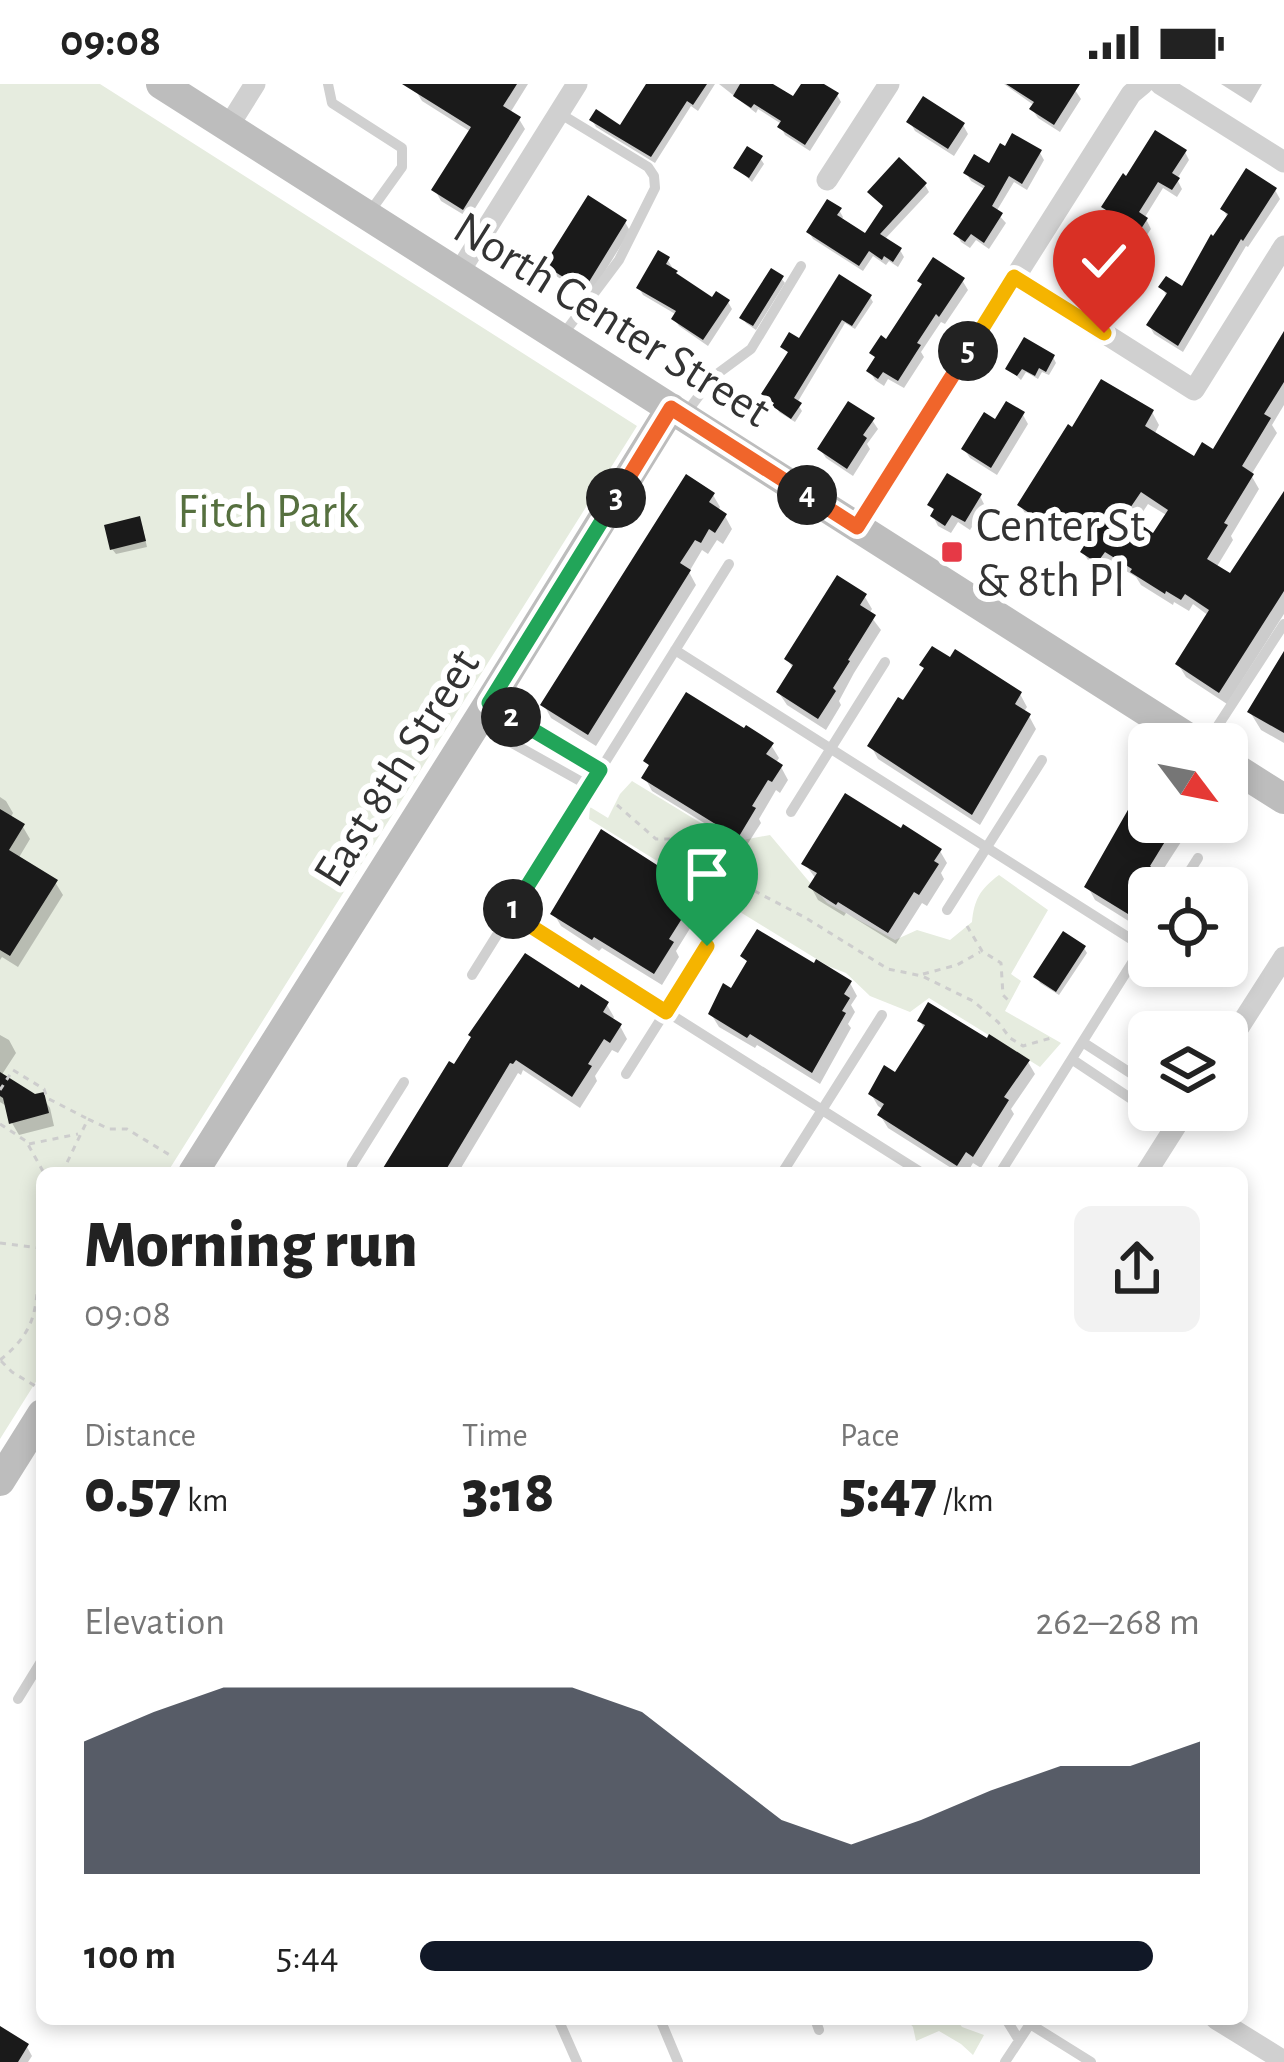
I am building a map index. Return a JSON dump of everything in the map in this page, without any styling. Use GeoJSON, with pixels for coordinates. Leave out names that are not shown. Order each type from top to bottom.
{"type":"FeatureCollection","features":[{"type":"Feature","properties":{"kind":"street","name":"North Center Street"},"geometry":{"type":"LineString","coordinates":[[161,84],[1169,723]]}},
{"type":"Feature","properties":{"kind":"street"},"geometry":{"type":"LineString","coordinates":[[228,127],[256,84]]}},
{"type":"Feature","properties":{"kind":"street"},"geometry":{"type":"LineString","coordinates":[[458,274],[577,84]]}},
{"type":"Feature","properties":{"kind":"street"},"geometry":{"type":"LineString","coordinates":[[827,181],[889,84]]}},
{"type":"Feature","properties":{"kind":"street"},"geometry":{"type":"LineString","coordinates":[[857,527],[1131,94],[1143,84]]}},
{"type":"Feature","properties":{"kind":"street"},"geometry":{"type":"LineString","coordinates":[[1160,84],[1284,162]]}},
{"type":"Feature","properties":{"kind":"street"},"geometry":{"type":"LineString","coordinates":[[1014,277],[1194,390],[1284,246]]}},
{"type":"Feature","properties":{"kind":"street","name":"East 8th Street"},"geometry":{"type":"LineString","coordinates":[[197,1167],[677,412]]}},
{"type":"Feature","properties":{"kind":"street"},"geometry":{"type":"LineString","coordinates":[[1248,776],[1284,799]]}},
{"type":"Feature","properties":{"kind":"street"},"geometry":{"type":"LineString","coordinates":[[1248,1013],[1284,957]]}},
{"type":"Feature","properties":{"kind":"street"},"geometry":{"type":"LineString","coordinates":[[1150,1167],[1172,1131]]}},
{"type":"Feature","properties":{"kind":"street"},"geometry":{"type":"LineString","coordinates":[[0,1481],[36,1424]]}},
{"type":"Feature","properties":{"kind":"street"},"geometry":{"type":"LineString","coordinates":[[1226,2025],[1284,2061]]}},
{"type":"Feature","properties":{"kind":"lane"},"geometry":{"type":"LineString","coordinates":[[328,84],[332,104],[402,148],[402,167],[367,216]]}},
{"type":"Feature","properties":{"kind":"lane"},"geometry":{"type":"LineString","coordinates":[[559,113],[648,167],[655,188],[619,260],[560,338]]}},
{"type":"Feature","properties":{"kind":"lane"},"geometry":{"type":"LineString","coordinates":[[677,412],[713,376],[751,349],[800,266]]}},
{"type":"Feature","properties":{"kind":"lane"},"geometry":{"type":"LineString","coordinates":[[472,975],[729,564]]}},
{"type":"Feature","properties":{"kind":"lane"},"geometry":{"type":"LineString","coordinates":[[1216,723],[1284,624]]}},
{"type":"Feature","properties":{"kind":"lane"},"geometry":{"type":"LineString","coordinates":[[676,650],[987,848],[1128,930]]}},
{"type":"Feature","properties":{"kind":"lane"},"geometry":{"type":"LineString","coordinates":[[791,812],[885,662]]}},
{"type":"Feature","properties":{"kind":"lane"},"geometry":{"type":"LineString","coordinates":[[483,713],[600,770]]}},
{"type":"Feature","properties":{"kind":"lane"},"geometry":{"type":"LineString","coordinates":[[483,713],[590,786]]}},
{"type":"Feature","properties":{"kind":"lane"},"geometry":{"type":"LineString","coordinates":[[947,910],[1042,760]]}},
{"type":"Feature","properties":{"kind":"lane"},"geometry":{"type":"LineString","coordinates":[[1192,867],[1198,858]]}},
{"type":"Feature","properties":{"kind":"lane"},"geometry":{"type":"LineString","coordinates":[[510,913],[912,1167]]}},
{"type":"Feature","properties":{"kind":"lane"},"geometry":{"type":"LineString","coordinates":[[626,1074],[707,946]]}},
{"type":"Feature","properties":{"kind":"lane"},"geometry":{"type":"LineString","coordinates":[[1004,1167],[1128,970]]}},
{"type":"Feature","properties":{"kind":"lane"},"geometry":{"type":"LineString","coordinates":[[786,1167],[881,1015]]}},
{"type":"Feature","properties":{"kind":"lane"},"geometry":{"type":"LineString","coordinates":[[1084,1042],[1128,1071]]}},
{"type":"Feature","properties":{"kind":"lane"},"geometry":{"type":"LineString","coordinates":[[1073,1060],[1128,1090]]}},
{"type":"Feature","properties":{"kind":"lane"},"geometry":{"type":"LineString","coordinates":[[352,1167],[404,1082]]}},
{"type":"Feature","properties":{"kind":"lane"},"geometry":{"type":"LineString","coordinates":[[18,1699],[36,1670]]}},
{"type":"Feature","properties":{"kind":"lane"},"geometry":{"type":"LineString","coordinates":[[560,2025],[577,2062]]}},
{"type":"Feature","properties":{"kind":"lane"},"geometry":{"type":"LineString","coordinates":[[663,2025],[678,2062]]}},
{"type":"Feature","properties":{"kind":"lane"},"geometry":{"type":"LineString","coordinates":[[1010,2025],[1019,2040]]}},
{"type":"Feature","properties":{"kind":"lane"},"geometry":{"type":"LineString","coordinates":[[1005,2062],[1029,2025]]}},
{"type":"Feature","properties":{"kind":"lane"},"geometry":{"type":"LineString","coordinates":[[1032,2025],[1091,2062]]}},
{"type":"Feature","properties":{"kind":"path"},"geometry":{"type":"LineString","coordinates":[[617,805],[656,838],[680,839],[704,854],[736,886],[806,918],[888,969],[918,975],[973,1001],[1023,1046],[1052,1038]]}},
{"type":"Feature","properties":{"kind":"path"},"geometry":{"type":"LineString","coordinates":[[967,926],[982,951],[1000,963],[1003,994],[1010,1002]]}},
{"type":"Feature","properties":{"kind":"path"},"geometry":{"type":"LineString","coordinates":[[918,975],[957,965],[982,951]]}},
{"type":"Feature","properties":{"kind":"path"},"geometry":{"type":"LineString","coordinates":[[0,1090],[13,1070],[44,1089],[47,1098],[109,1130],[127,1129],[186,1167]]}},
{"type":"Feature","properties":{"kind":"path"},"geometry":{"type":"LineString","coordinates":[[65,1167],[88,1119]]}},
{"type":"Feature","properties":{"kind":"path"},"geometry":{"type":"LineString","coordinates":[[0,1124],[28,1144],[41,1167]]}},
{"type":"Feature","properties":{"kind":"path"},"geometry":{"type":"LineString","coordinates":[[28,1144],[80,1134]]}},
{"type":"Feature","properties":{"kind":"path"},"geometry":{"type":"LineString","coordinates":[[0,1243],[36,1247]]}},
{"type":"Feature","properties":{"kind":"path"},"geometry":{"type":"LineString","coordinates":[[36,1310],[26,1336],[0,1360],[36,1386]]}},
{"type":"Feature","properties":{"kind":"green space","name":"Fitch Park"},"geometry":{"type":"Polygon","coordinates":[[[0,84],[100,84],[637,426],[171,1167],[36,1167],[36,1382],[0,1439],[0,84]]]}},
{"type":"Feature","properties":{"kind":"green space"},"geometry":{"type":"Polygon","coordinates":[[[632,781],[732,842],[770,835],[827,903],[895,940],[917,930],[950,940],[972,922],[979,896],[999,875],[1048,910],[1011,974],[1021,981],[1005,1011],[1061,1043],[1040,1067],[929,998],[910,1012],[870,996],[846,973],[589,819],[590,807],[608,818],[632,781]]]}},
{"type":"Feature","properties":{"kind":"green space"},"geometry":{"type":"Polygon","coordinates":[[[960,2025],[984,2035],[973,2055],[939,2031],[916,2041],[913,2027],[960,2025]]]}},
{"type":"Feature","properties":{"kind":"building"},"geometry":{"type":"Polygon","coordinates":[[[402,84],[517,84],[503,106],[521,117],[463,210],[431,190],[471,127],[402,84]]]}},
{"type":"Feature","properties":{"kind":"building"},"geometry":{"type":"Polygon","coordinates":[[[646,84],[707,84],[693,105],[687,101],[651,157],[589,120],[596,109],[620,125],[646,84]]]}},
{"type":"Feature","properties":{"kind":"building"},"geometry":{"type":"Polygon","coordinates":[[[740,84],[773,84],[793,96],[801,84],[824,84],[839,93],[805,145],[777,127],[781,121],[733,96],[740,84]]]}},
{"type":"Feature","properties":{"kind":"building"},"geometry":{"type":"Polygon","coordinates":[[[1006,84],[1080,84],[1054,125],[1029,109],[1034,102],[1006,84]]]}},
{"type":"Feature","properties":{"kind":"building"},"geometry":{"type":"Polygon","coordinates":[[[923,96],[965,123],[948,149],[906,122],[923,96]]]}},
{"type":"Feature","properties":{"kind":"building"},"geometry":{"type":"Polygon","coordinates":[[[1155,130],[1187,150],[1172,173],[1180,178],[1172,190],[1158,182],[1139,212],[1148,218],[1130,246],[1117,237],[1084,286],[1064,272],[1106,210],[1101,207],[1155,130]]]}},
{"type":"Feature","properties":{"kind":"building"},"geometry":{"type":"Polygon","coordinates":[[[1012,133],[1042,150],[1022,184],[1009,176],[992,206],[1003,213],[984,243],[971,234],[965,242],[953,234],[985,186],[963,173],[974,154],[989,163],[1012,133]]]}},
{"type":"Feature","properties":{"kind":"building"},"geometry":{"type":"Polygon","coordinates":[[[747,146],[763,156],[749,178],[733,168],[747,146]]]}},
{"type":"Feature","properties":{"kind":"building"},"geometry":{"type":"Polygon","coordinates":[[[899,157],[927,183],[880,234],[902,248],[893,262],[869,251],[859,266],[806,232],[827,199],[842,208],[837,215],[865,233],[883,206],[867,192],[899,157]]]}},
{"type":"Feature","properties":{"kind":"building"},"geometry":{"type":"Polygon","coordinates":[[[1246,168],[1277,188],[1178,346],[1146,325],[1167,293],[1158,287],[1166,276],[1182,286],[1228,214],[1220,209],[1246,168]]]}},
{"type":"Feature","properties":{"kind":"building"},"geometry":{"type":"Polygon","coordinates":[[[588,195],[627,220],[584,290],[544,265],[588,195]]]}},
{"type":"Feature","properties":{"kind":"building"},"geometry":{"type":"Polygon","coordinates":[[[658,250],[670,257],[666,264],[676,273],[712,297],[716,291],[730,300],[703,340],[671,319],[676,311],[636,288],[658,250]]]}},
{"type":"Feature","properties":{"kind":"building"},"geometry":{"type":"Polygon","coordinates":[[[933,257],[965,278],[917,343],[921,345],[898,381],[883,372],[878,379],[866,371],[875,357],[869,353],[881,335],[886,339],[922,284],[917,281],[933,257]]]}},
{"type":"Feature","properties":{"kind":"building"},"geometry":{"type":"Polygon","coordinates":[[[771,268],[784,276],[753,326],[739,318],[771,268]]]}},
{"type":"Feature","properties":{"kind":"building"},"geometry":{"type":"Polygon","coordinates":[[[839,274],[872,295],[852,326],[842,320],[794,398],[802,403],[791,419],[761,394],[788,352],[780,347],[789,332],[799,338],[839,274]]]}},
{"type":"Feature","properties":{"kind":"building"},"geometry":{"type":"Polygon","coordinates":[[[1284,331],[1284,382],[1264,414],[1271,418],[1242,466],[1254,474],[1207,559],[1230,573],[1284,491],[1284,591],[1219,693],[1175,664],[1209,610],[1185,594],[1181,600],[1165,594],[1105,552],[1097,563],[1080,552],[1089,538],[1049,512],[1043,522],[1017,505],[1101,379],[1154,410],[1145,426],[1194,456],[1202,442],[1213,449],[1284,331]],[[1141,492],[1126,514],[1153,533],[1168,510],[1141,492]]]}},
{"type":"Feature","properties":{"kind":"building"},"geometry":{"type":"Polygon","coordinates":[[[1024,337],[1055,355],[1046,372],[1039,368],[1035,376],[1022,369],[1017,376],[1005,369],[1024,337]]]}},
{"type":"Feature","properties":{"kind":"building"},"geometry":{"type":"Polygon","coordinates":[[[848,401],[875,418],[847,469],[817,449],[848,401]]]}},
{"type":"Feature","properties":{"kind":"building"},"geometry":{"type":"Polygon","coordinates":[[[1006,401],[1025,412],[991,468],[961,449],[984,412],[995,419],[1006,401]]]}},
{"type":"Feature","properties":{"kind":"building"},"geometry":{"type":"Polygon","coordinates":[[[947,473],[982,494],[965,522],[952,515],[945,526],[930,516],[934,509],[927,505],[947,473]]]}},
{"type":"Feature","properties":{"kind":"building"},"geometry":{"type":"Polygon","coordinates":[[[686,474],[715,493],[709,502],[727,514],[715,533],[709,529],[701,543],[695,540],[680,563],[691,570],[588,735],[540,705],[686,474]]]}},
{"type":"Feature","properties":{"kind":"building"},"geometry":{"type":"Polygon","coordinates":[[[140,516],[146,541],[110,550],[104,525],[140,516]]]}},
{"type":"Feature","properties":{"kind":"building"},"geometry":{"type":"Polygon","coordinates":[[[837,575],[867,594],[860,605],[876,615],[818,719],[776,692],[793,665],[784,659],[837,575]]]}},
{"type":"Feature","properties":{"kind":"building"},"geometry":{"type":"Polygon","coordinates":[[[932,646],[950,657],[955,649],[1022,692],[1015,704],[1031,714],[972,815],[867,746],[898,697],[903,700],[924,668],[919,665],[932,646]]]}},
{"type":"Feature","properties":{"kind":"building"},"geometry":{"type":"Polygon","coordinates":[[[1284,651],[1284,733],[1247,712],[1284,651]]]}},
{"type":"Feature","properties":{"kind":"building"},"geometry":{"type":"Polygon","coordinates":[[[686,692],[774,743],[766,754],[783,765],[772,782],[768,780],[738,838],[641,778],[649,765],[643,761],[686,692]]]}},
{"type":"Feature","properties":{"kind":"building"},"geometry":{"type":"Polygon","coordinates":[[[845,793],[942,849],[934,861],[939,864],[888,933],[808,887],[817,873],[801,864],[845,793]]]}},
{"type":"Feature","properties":{"kind":"building"},"geometry":{"type":"Polygon","coordinates":[[[0,809],[25,824],[9,850],[58,880],[10,956],[0,950],[0,809]]]}},
{"type":"Feature","properties":{"kind":"building"},"geometry":{"type":"Polygon","coordinates":[[[1128,810],[1128,843],[1164,843],[1151,867],[1128,867],[1128,914],[1084,887],[1128,810]]]}},
{"type":"Feature","properties":{"kind":"building"},"geometry":{"type":"Polygon","coordinates":[[[601,829],[702,887],[669,939],[674,942],[654,974],[550,914],[601,829]]]}},
{"type":"Feature","properties":{"kind":"building"},"geometry":{"type":"Polygon","coordinates":[[[757,929],[852,981],[844,994],[850,998],[842,1011],[846,1013],[812,1073],[708,1014],[723,983],[731,988],[747,961],[740,956],[757,929]]]}},
{"type":"Feature","properties":{"kind":"building"},"geometry":{"type":"Polygon","coordinates":[[[1063,931],[1086,946],[1056,992],[1033,977],[1063,931]]]}},
{"type":"Feature","properties":{"kind":"building"},"geometry":{"type":"Polygon","coordinates":[[[525,953],[609,1002],[603,1012],[622,1024],[610,1043],[604,1039],[572,1097],[516,1060],[448,1167],[384,1167],[449,1061],[454,1064],[468,1035],[525,953]]]}},
{"type":"Feature","properties":{"kind":"building"},"geometry":{"type":"Polygon","coordinates":[[[928,1002],[1030,1060],[1004,1097],[1009,1100],[973,1157],[966,1152],[957,1166],[877,1115],[884,1104],[868,1094],[884,1065],[895,1072],[925,1025],[917,1021],[928,1002]]]}},
{"type":"Feature","properties":{"kind":"building"},"geometry":{"type":"Polygon","coordinates":[[[0,1072],[35,1094],[44,1092],[49,1113],[9,1124],[0,1096],[0,1072]]]}},
{"type":"Feature","properties":{"kind":"building"},"geometry":{"type":"Polygon","coordinates":[[[0,2026],[29,2044],[18,2062],[0,2062],[0,2026]]]}},
{"type":"Feature","properties":{"kind":"place","name":"Center St & 8th Pl"},"geometry":{"type":"Point","coordinates":[952,552]}},
{"type":"Feature","properties":{"kind":"route"},"geometry":{"type":"LineString","coordinates":[[707,946],[666,1012],[510,913],[600,770],[489,703],[671,408],[857,527],[1014,277],[1104,333]]}}]}
